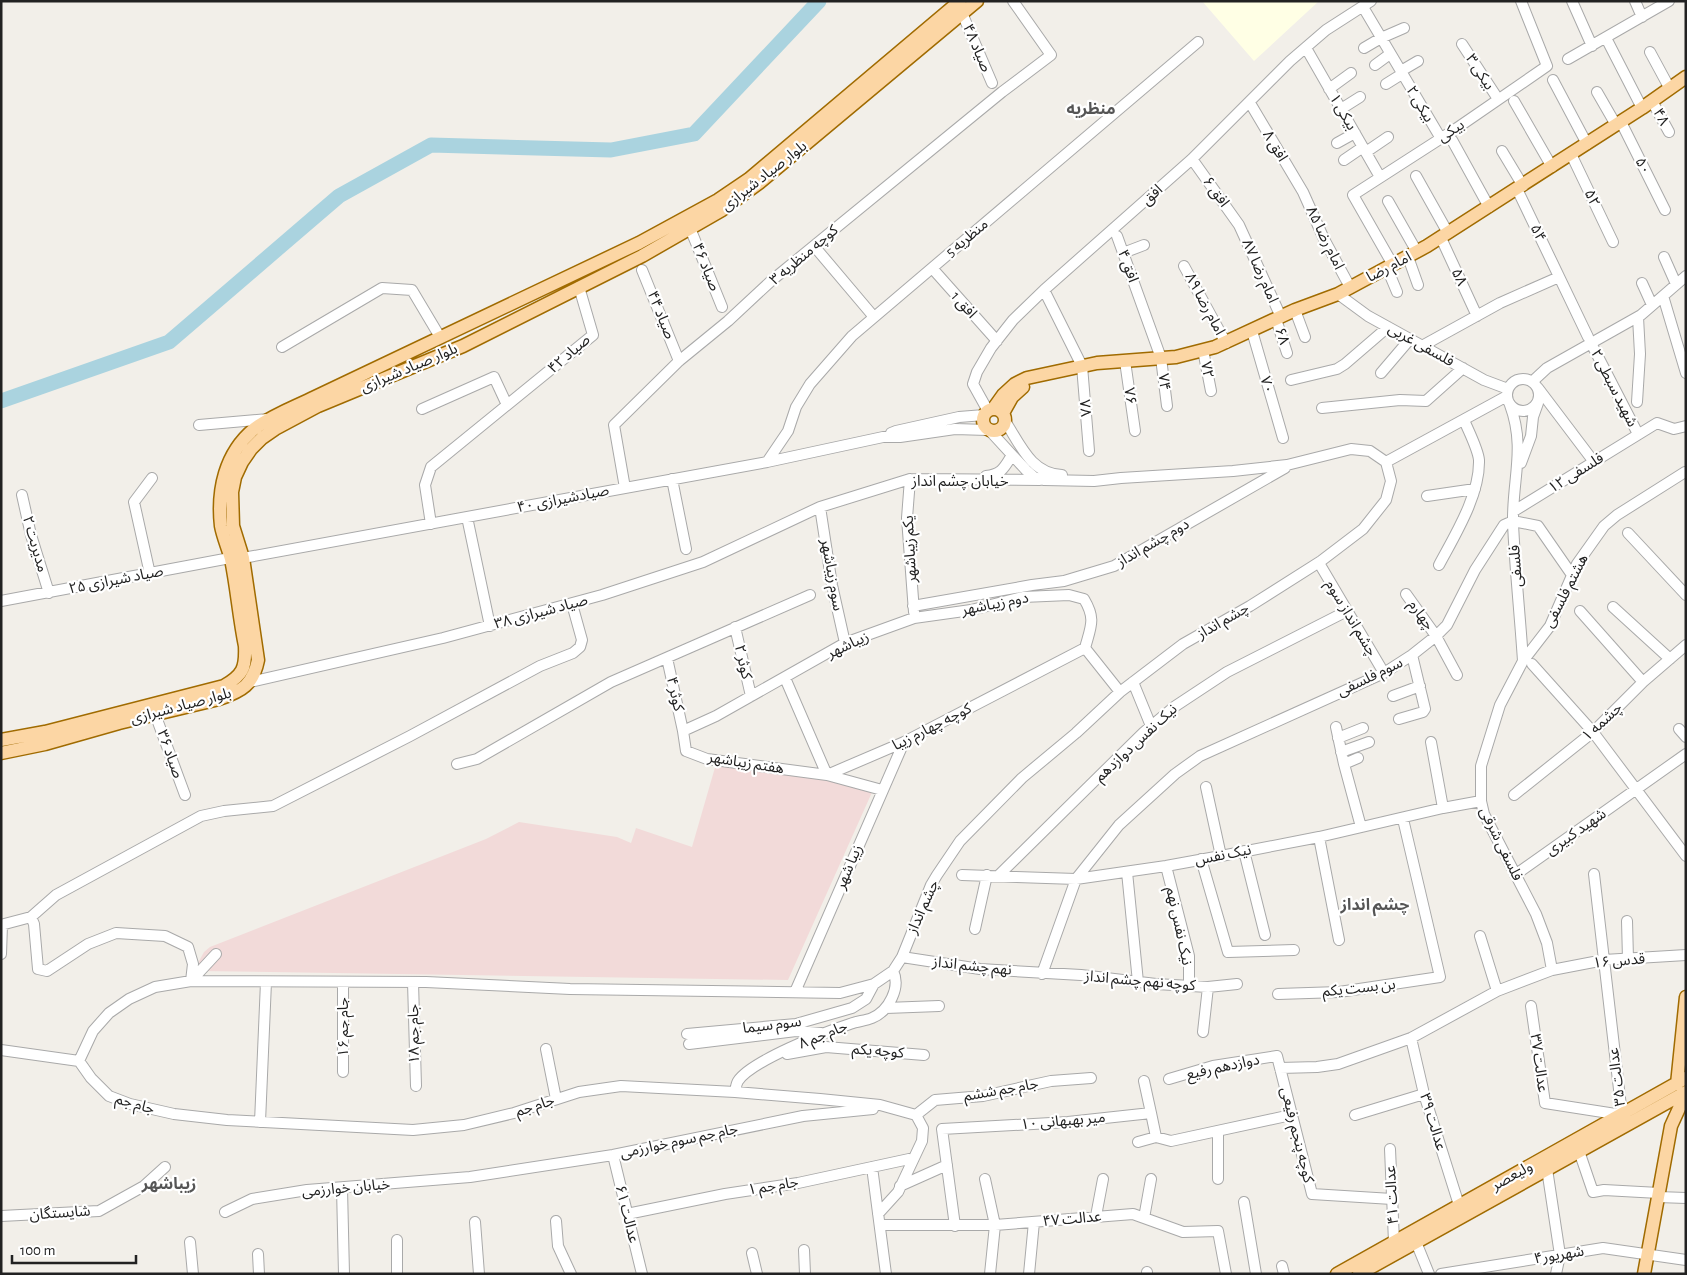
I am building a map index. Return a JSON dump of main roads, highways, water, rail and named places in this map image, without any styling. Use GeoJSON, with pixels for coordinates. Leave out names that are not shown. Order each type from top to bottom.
{"type":"FeatureCollection","features":[{"type":"Feature","properties":{"kind":"main road","name":"بلوار صیاد شیرازی"},"geometry":{"type":"LineString","coordinates":[[1,740],[116,718],[155,714],[234,694],[250,682],[256,673],[258,660],[237,558],[221,529],[220,511],[224,474],[232,456],[242,441],[255,429],[272,418],[638,243],[718,200],[748,179],[959,6],[977,1]]}},
{"type":"Feature","properties":{"kind":"main road","name":"بلوار صیاد شیرازی"},"geometry":{"type":"LineString","coordinates":[[1,753],[46,744],[116,718],[224,686],[238,676],[244,668],[246,658],[233,526],[232,492],[235,477],[242,462],[251,448],[262,438],[318,406],[463,346],[642,256],[722,210],[759,183],[959,6]]}},
{"type":"Feature","properties":{"kind":"main road","name":"امام رضا"},"geometry":{"type":"LineString","coordinates":[[994,414],[1003,394],[1014,384],[1027,378],[1082,366],[1161,358],[1203,350],[1226,343],[1295,310],[1338,294],[1413,254],[1520,188],[1647,105],[1686,77]]}},
{"type":"Feature","properties":{"kind":"main road"},"geometry":{"type":"LineString","coordinates":[[994,414],[1002,428],[999,431],[989,431],[983,424],[994,414]]}},
{"type":"Feature","properties":{"kind":"main road"},"geometry":{"type":"LineString","coordinates":[[1644,1274],[1671,1126],[1684,1088],[1686,997]]}},
{"type":"Feature","properties":{"kind":"main road","name":"ولیعصر"},"geometry":{"type":"LineString","coordinates":[[1358,1274],[1658,1108],[1684,1088]]}},
{"type":"Feature","properties":{"kind":"main road","name":"ولیعصر"},"geometry":{"type":"LineString","coordinates":[[1344,1272],[1394,1242],[1622,1115],[1684,1088]]}},
{"type":"Feature","properties":{"kind":"main road"},"geometry":{"type":"LineString","coordinates":[[1658,1108],[1665,1112],[1671,1126]]}},
{"type":"Feature","properties":{"kind":"waterway"},"geometry":{"type":"LineString","coordinates":[[1,401],[169,342],[339,196],[431,145],[611,150],[694,134],[819,1]]}},
{"type":"Feature","properties":{"kind":"district","name":"منظریه"},"geometry":{"type":"Point","coordinates":[1091,109]}},
{"type":"Feature","properties":{"kind":"district","name":"چشم انداز"},"geometry":{"type":"Point","coordinates":[1375,905]}},
{"type":"Feature","properties":{"kind":"district","name":"زیباشهر"},"geometry":{"type":"Point","coordinates":[169,1184]}}]}
